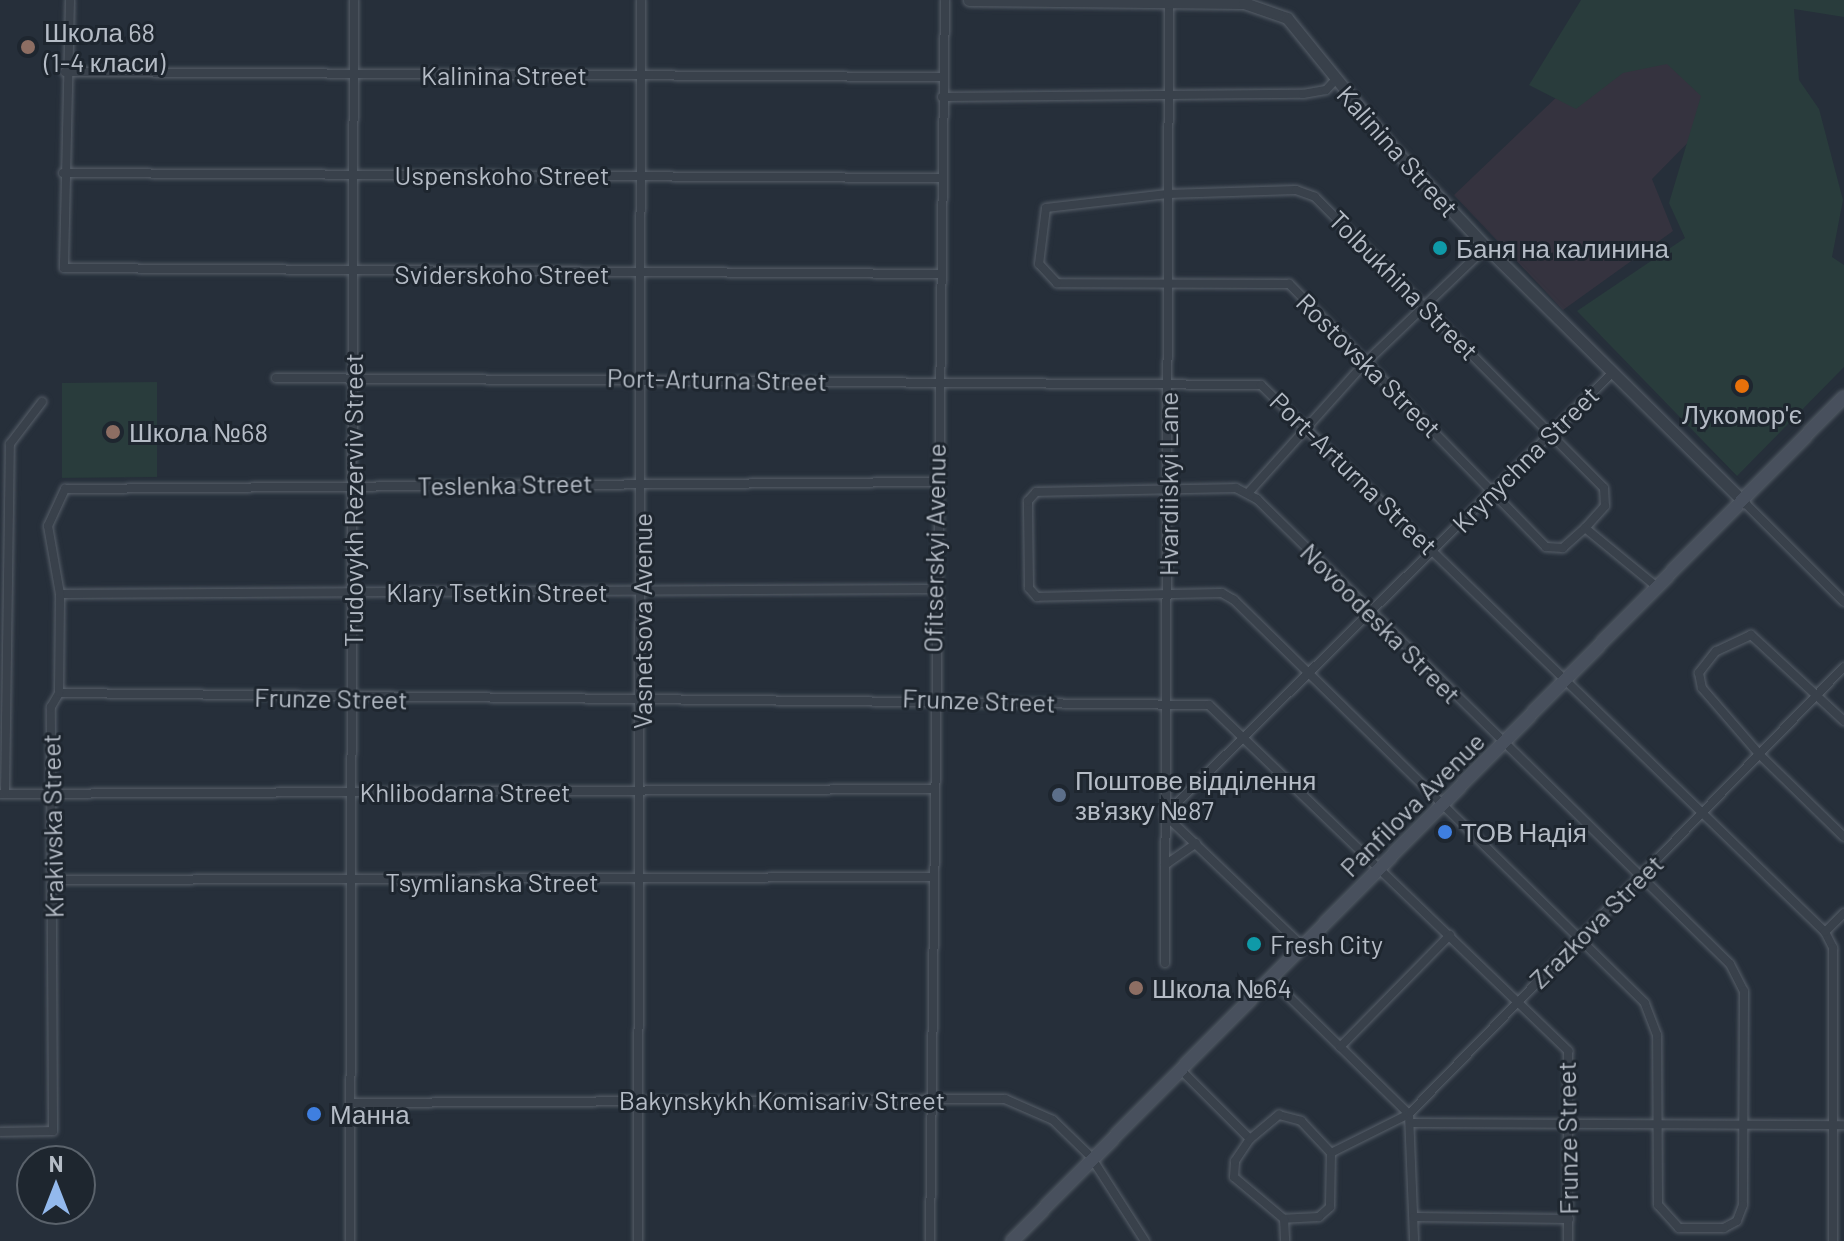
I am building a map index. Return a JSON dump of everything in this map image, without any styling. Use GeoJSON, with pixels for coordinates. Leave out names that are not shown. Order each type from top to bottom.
{"type":"FeatureCollection","features":[{"type":"Feature","properties":{"kind":"main road","name":"Panfilova Avenue"},"geometry":{"type":"LineString","coordinates":[[1012,1241],[1091,1157],[1744,502],[1844,397]]}},
{"type":"Feature","properties":{"kind":"street"},"geometry":{"type":"LineString","coordinates":[[63,173],[70,0]]}},
{"type":"Feature","properties":{"kind":"street","name":"Trudovykh Rezerviv Street"},"geometry":{"type":"LineString","coordinates":[[350,1241],[356,486],[354,0]]}},
{"type":"Feature","properties":{"kind":"street","name":"Vasnetsova Avenue"},"geometry":{"type":"LineString","coordinates":[[638,1241],[644,377],[641,0]]}},
{"type":"Feature","properties":{"kind":"street","name":"Ofitserskyi Avenue"},"geometry":{"type":"LineString","coordinates":[[930,1241],[931,702],[945,0]]}},
{"type":"Feature","properties":{"kind":"street"},"geometry":{"type":"LineString","coordinates":[[969,0],[1265,6],[1297,26],[1337,78]]}},
{"type":"Feature","properties":{"kind":"street","name":"Hvardiiskyi Lane"},"geometry":{"type":"LineString","coordinates":[[1165,963],[1169,594],[1169,4]]}},
{"type":"Feature","properties":{"kind":"street","name":"Kalinina Street"},"geometry":{"type":"LineString","coordinates":[[65,72],[943,77]]}},
{"type":"Feature","properties":{"kind":"street","name":"Kalinina Street"},"geometry":{"type":"LineString","coordinates":[[942,97],[1318,93],[1337,78],[1486,247],[1844,602]]}},
{"type":"Feature","properties":{"kind":"street","name":"Uspenskoho Street"},"geometry":{"type":"LineString","coordinates":[[63,173],[941,178]]}},
{"type":"Feature","properties":{"kind":"street","name":"Sviderskoho Street"},"geometry":{"type":"LineString","coordinates":[[63,173],[64,268],[356,274],[940,274]]}},
{"type":"Feature","properties":{"kind":"street","name":"Tolbukhina Street"},"geometry":{"type":"LineString","coordinates":[[1041,239],[1046,208],[1059,201],[1167,194],[1309,194],[1424,303],[1552,432],[1606,492],[1605,506],[1585,528]]}},
{"type":"Feature","properties":{"kind":"street","name":"Rostovska Street"},"geometry":{"type":"LineString","coordinates":[[1041,239],[1039,264],[1057,283],[1289,284],[1364,364],[1494,490],[1546,547],[1563,548],[1585,528]]}},
{"type":"Feature","properties":{"kind":"street"},"geometry":{"type":"LineString","coordinates":[[1486,247],[1424,303],[1364,364],[1249,492],[1036,492],[1028,501],[1029,588],[1037,597],[1222,593],[1310,673],[1578,937],[1653,1016],[1658,1205],[1666,1222],[1702,1229],[1702,1241]]}},
{"type":"Feature","properties":{"kind":"street","name":"Krynychna Street"},"geometry":{"type":"LineString","coordinates":[[1165,815],[1249,739],[1310,673],[1613,372]]}},
{"type":"Feature","properties":{"kind":"street","name":"Port-Arturna Street"},"geometry":{"type":"LineString","coordinates":[[276,378],[644,377],[938,382],[1168,381],[1261,385],[1309,424],[1825,932],[1833,948],[1833,1241]]}},
{"type":"Feature","properties":{"kind":"street"},"geometry":{"type":"LineString","coordinates":[[2,794],[5,453],[11,434],[42,402]]}},
{"type":"Feature","properties":{"kind":"street","name":"Teslenka Street"},"geometry":{"type":"LineString","coordinates":[[75,486],[935,482]]}},
{"type":"Feature","properties":{"kind":"street","name":"Krakivska Street"},"geometry":{"type":"LineString","coordinates":[[0,1132],[53,1131],[51,707],[59,693],[60,594],[48,526],[58,498],[75,486]]}},
{"type":"Feature","properties":{"kind":"street","name":"Novoodeska Street"},"geometry":{"type":"LineString","coordinates":[[1249,492],[1369,615],[1640,876],[1740,979],[1744,1124],[1737,1221],[1702,1229]]}},
{"type":"Feature","properties":{"kind":"street"},"geometry":{"type":"LineString","coordinates":[[1585,528],[1658,588]]}},
{"type":"Feature","properties":{"kind":"street","name":"Klary Tsetkin Street"},"geometry":{"type":"LineString","coordinates":[[60,594],[933,589]]}},
{"type":"Feature","properties":{"kind":"street"},"geometry":{"type":"LineString","coordinates":[[1844,721],[1751,635],[1716,651],[1699,673],[1702,688],[1760,755],[1844,837]]}},
{"type":"Feature","properties":{"kind":"street","name":"Zrazkova Street"},"geometry":{"type":"LineString","coordinates":[[1331,1153],[1409,1114],[1578,937],[1704,815],[1844,667]]}},
{"type":"Feature","properties":{"kind":"street","name":"Frunze Street"},"geometry":{"type":"LineString","coordinates":[[59,693],[353,699],[1168,703],[1215,707],[1568,1051],[1568,1241]]}},
{"type":"Feature","properties":{"kind":"street","name":"Khlibodarna Street"},"geometry":{"type":"LineString","coordinates":[[2,794],[930,789]]}},
{"type":"Feature","properties":{"kind":"street"},"geometry":{"type":"LineString","coordinates":[[1165,815],[1302,946]]}},
{"type":"Feature","properties":{"kind":"street"},"geometry":{"type":"LineString","coordinates":[[1165,865],[1196,843]]}},
{"type":"Feature","properties":{"kind":"street","name":"Tsymlianska Street"},"geometry":{"type":"LineString","coordinates":[[54,880],[352,883],[931,877]]}},
{"type":"Feature","properties":{"kind":"street"},"geometry":{"type":"LineString","coordinates":[[1825,932],[1844,913]]}},
{"type":"Feature","properties":{"kind":"street"},"geometry":{"type":"LineString","coordinates":[[1340,1047],[1450,935]]}},
{"type":"Feature","properties":{"kind":"street"},"geometry":{"type":"LineString","coordinates":[[1833,948],[1844,948]]}},
{"type":"Feature","properties":{"kind":"street"},"geometry":{"type":"LineString","coordinates":[[1270,978],[1409,1114],[1414,1123],[1414,1241]]}},
{"type":"Feature","properties":{"kind":"street"},"geometry":{"type":"LineString","coordinates":[[1180,1068],[1250,1139]]}},
{"type":"Feature","properties":{"kind":"street","name":"Bakynskykh Komisariv Street"},"geometry":{"type":"LineString","coordinates":[[352,1103],[929,1099],[1022,1102],[1053,1120],[1091,1157],[1145,1241]]}},
{"type":"Feature","properties":{"kind":"street"},"geometry":{"type":"LineString","coordinates":[[1284,1219],[1329,1210],[1331,1153],[1290,1116],[1272,1118],[1250,1139],[1235,1161],[1234,1177],[1284,1219],[1285,1241]]}},
{"type":"Feature","properties":{"kind":"street"},"geometry":{"type":"LineString","coordinates":[[1414,1123],[1844,1125]]}},
{"type":"Feature","properties":{"kind":"street"},"geometry":{"type":"LineString","coordinates":[[1414,1217],[1569,1219]]}},
{"type":"Feature","properties":{"kind":"shaded area"},"geometry":{"type":"Polygon","coordinates":[[[1581,0],[1844,0],[1844,17],[1794,9],[1799,80],[1819,109],[1843,200],[1832,257],[1844,265],[1844,367],[1737,476],[1577,311],[1685,238],[1669,203],[1701,96],[1667,64],[1623,73],[1576,109],[1529,85],[1581,0]]]}},
{"type":"Feature","properties":{"kind":"shaded area"},"geometry":{"type":"Polygon","coordinates":[[[1632,25],[1719,111],[1652,179],[1673,231],[1563,310],[1454,195],[1632,25]]]}},
{"type":"Feature","properties":{"kind":"shaded area"},"geometry":{"type":"Polygon","coordinates":[[[157,382],[157,477],[62,478],[62,383],[157,382]]]}},
{"type":"Feature","properties":{"kind":"place","name":"Школа 68 (1-4 класи)"},"geometry":{"type":"Point","coordinates":[28,47]}},
{"type":"Feature","properties":{"kind":"place","name":"Баня на калинина"},"geometry":{"type":"Point","coordinates":[1440,248]}},
{"type":"Feature","properties":{"kind":"place","name":"Лукомор'є"},"geometry":{"type":"Point","coordinates":[1742,386]}},
{"type":"Feature","properties":{"kind":"place","name":"Школа №68"},"geometry":{"type":"Point","coordinates":[113,432]}},
{"type":"Feature","properties":{"kind":"place","name":"Поштове відділення зв'язку №87"},"geometry":{"type":"Point","coordinates":[1059,795]}},
{"type":"Feature","properties":{"kind":"place","name":"ТОВ Надія"},"geometry":{"type":"Point","coordinates":[1445,832]}},
{"type":"Feature","properties":{"kind":"place","name":"Fresh City"},"geometry":{"type":"Point","coordinates":[1254,944]}},
{"type":"Feature","properties":{"kind":"place","name":"Школа №64"},"geometry":{"type":"Point","coordinates":[1136,988]}},
{"type":"Feature","properties":{"kind":"place","name":"Манна"},"geometry":{"type":"Point","coordinates":[314,1114]}}]}
